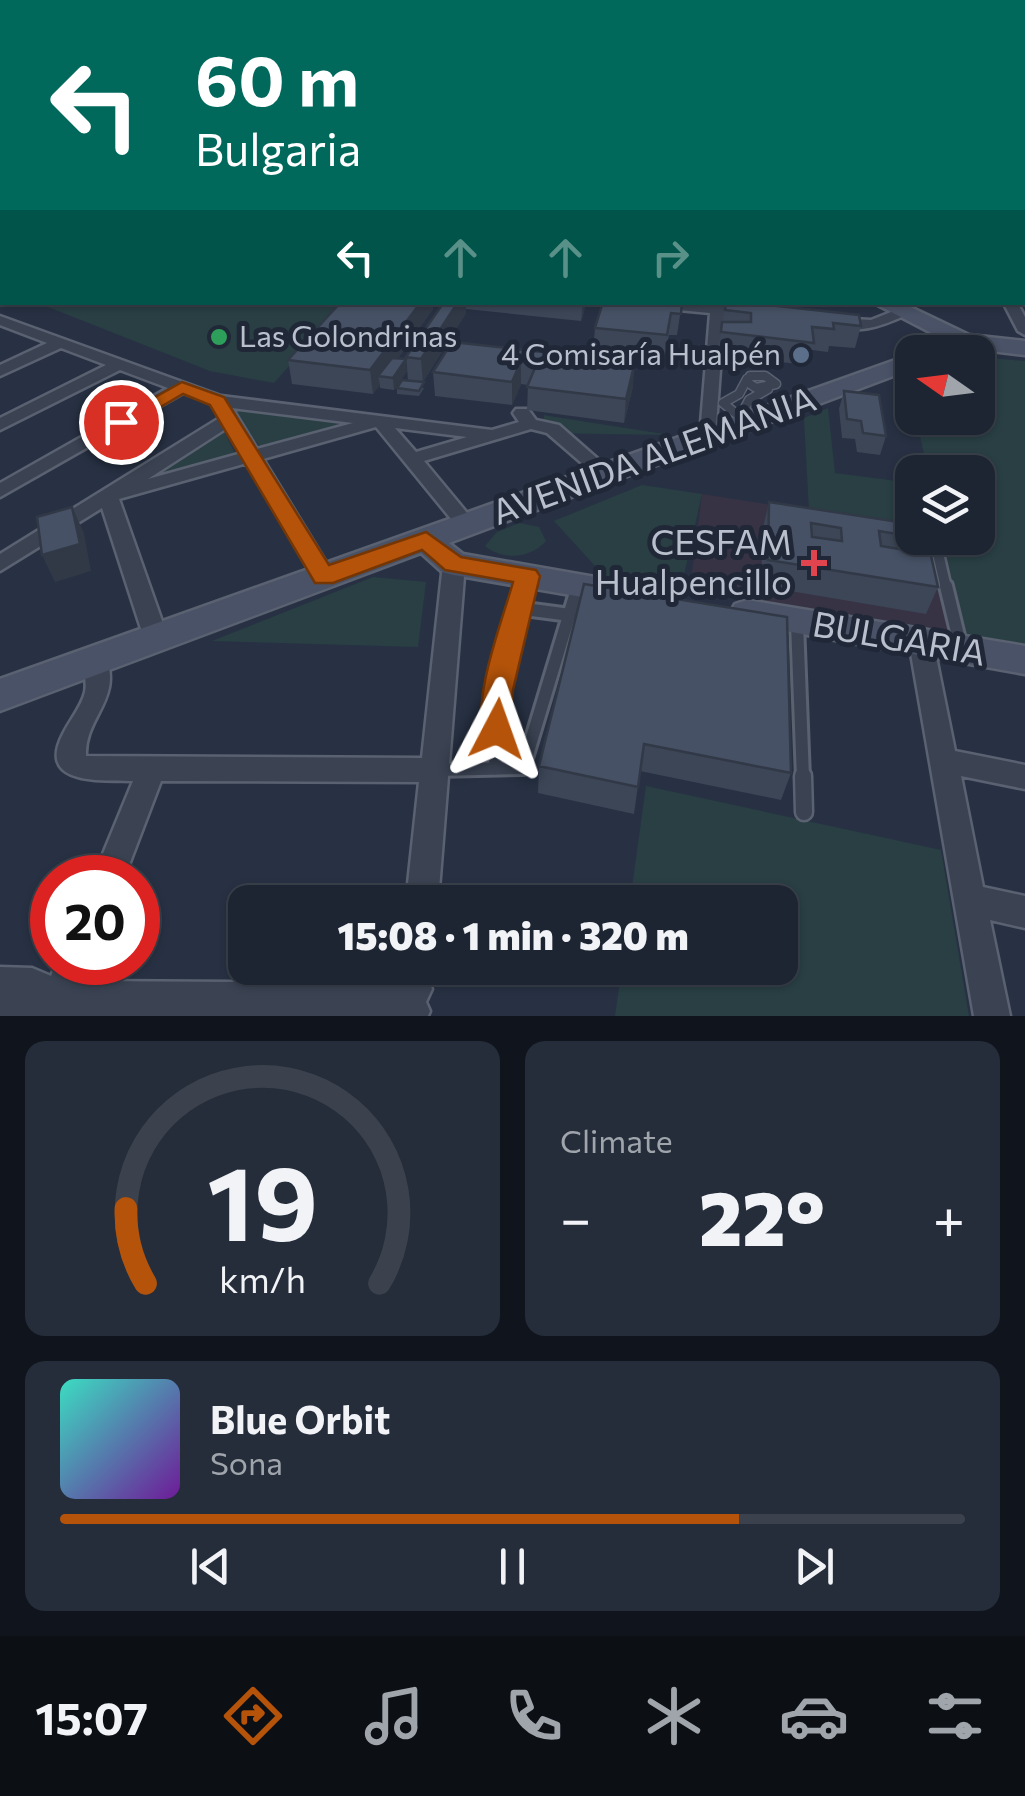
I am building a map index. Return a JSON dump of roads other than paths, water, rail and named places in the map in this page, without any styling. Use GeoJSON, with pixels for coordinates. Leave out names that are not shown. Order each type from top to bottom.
{"type":"FeatureCollection","features":[{"type":"Feature","properties":{"kind":"street"},"geometry":{"type":"LineString","coordinates":[[666,305],[771,316]]}},
{"type":"Feature","properties":{"kind":"street"},"geometry":{"type":"LineString","coordinates":[[826,321],[873,324],[892,307],[950,335]]}},
{"type":"Feature","properties":{"kind":"street"},"geometry":{"type":"LineString","coordinates":[[709,436],[717,310]]}},
{"type":"Feature","properties":{"kind":"street"},"geometry":{"type":"LineString","coordinates":[[1017,312],[1025,332]]}},
{"type":"Feature","properties":{"kind":"street"},"geometry":{"type":"LineString","coordinates":[[5,325],[182,387],[224,410],[380,421],[493,435]]}},
{"type":"Feature","properties":{"kind":"street"},"geometry":{"type":"LineString","coordinates":[[0,371],[61,342]]}},
{"type":"Feature","properties":{"kind":"street"},"geometry":{"type":"LineString","coordinates":[[995,345],[1025,348]]}},
{"type":"Feature","properties":{"kind":"street"},"geometry":{"type":"LineString","coordinates":[[0,425],[120,364]]}},
{"type":"Feature","properties":{"kind":"street","name":"AVENIDA ALEMANIA"},"geometry":{"type":"LineString","coordinates":[[0,694],[895,366]]}},
{"type":"Feature","properties":{"kind":"street"},"geometry":{"type":"LineString","coordinates":[[0,491],[182,387]]}},
{"type":"Feature","properties":{"kind":"street"},"geometry":{"type":"LineString","coordinates":[[224,410],[324,577]]}},
{"type":"Feature","properties":{"kind":"street"},"geometry":{"type":"LineString","coordinates":[[0,564],[108,496],[224,410]]}},
{"type":"Feature","properties":{"kind":"street"},"geometry":{"type":"LineString","coordinates":[[412,459],[493,435],[526,419],[553,429],[606,474]]}},
{"type":"Feature","properties":{"kind":"street"},"geometry":{"type":"LineString","coordinates":[[108,496],[380,421]]}},
{"type":"Feature","properties":{"kind":"street"},"geometry":{"type":"LineString","coordinates":[[380,421],[467,525]]}},
{"type":"Feature","properties":{"kind":"street"},"geometry":{"type":"LineString","coordinates":[[108,496],[156,638]]}},
{"type":"Feature","properties":{"kind":"street"},"geometry":{"type":"LineString","coordinates":[[426,540],[454,564],[522,592],[574,600],[651,597]]}},
{"type":"Feature","properties":{"kind":"street"},"geometry":{"type":"LineString","coordinates":[[424,885],[454,564]]}},
{"type":"Feature","properties":{"kind":"street","name":"BULGARIA"},"geometry":{"type":"LineString","coordinates":[[706,606],[1025,660]]}},
{"type":"Feature","properties":{"kind":"street"},"geometry":{"type":"LineString","coordinates":[[921,642],[992,1016]]}},
{"type":"Feature","properties":{"kind":"street"},"geometry":{"type":"LineString","coordinates":[[95,660],[98,692],[72,744],[72,762],[83,768],[435,770]]}},
{"type":"Feature","properties":{"kind":"street"},"geometry":{"type":"LineString","coordinates":[[944,761],[1025,777]]}},
{"type":"Feature","properties":{"kind":"street"},"geometry":{"type":"LineString","coordinates":[[117,855],[152,768]]}},
{"type":"Feature","properties":{"kind":"street"},"geometry":{"type":"LineString","coordinates":[[970,900],[1025,912]]}},
{"type":"Feature","properties":{"kind":"street"},"geometry":{"type":"LineString","coordinates":[[0,984],[32,985],[60,998]]}},
{"type":"Feature","properties":{"kind":"street"},"geometry":{"type":"LineString","coordinates":[[60,998],[65,985]]}},
{"type":"Feature","properties":{"kind":"street"},"geometry":{"type":"LineString","coordinates":[[0,1006],[43,1005],[60,998],[236,999],[258,1009],[414,996]]}},
{"type":"Feature","properties":{"kind":"lane"},"geometry":{"type":"LineString","coordinates":[[770,377],[776,384],[749,400],[744,410],[751,420],[724,403],[738,394],[748,378],[770,377]]}},
{"type":"Feature","properties":{"kind":"lane"},"geometry":{"type":"LineString","coordinates":[[939,555],[961,649]]}},
{"type":"Feature","properties":{"kind":"lane"},"geometry":{"type":"LineString","coordinates":[[496,768],[498,690],[522,592]]}},
{"type":"Feature","properties":{"kind":"lane"},"geometry":{"type":"LineString","coordinates":[[435,770],[523,768],[574,600]]}},
{"type":"Feature","properties":{"kind":"lane"},"geometry":{"type":"LineString","coordinates":[[797,622],[804,812]]}},
{"type":"Feature","properties":{"kind":"place","name":"Las Golondrinas"},"geometry":{"type":"Point","coordinates":[219,337]}},
{"type":"Feature","properties":{"kind":"place","name":"4 Comisaría Hualpén"},"geometry":{"type":"Point","coordinates":[801,355]}},
{"type":"Feature","properties":{"kind":"place","name":"CESFAM Hualpencillo"},"geometry":{"type":"Point","coordinates":[814,563]}}]}
